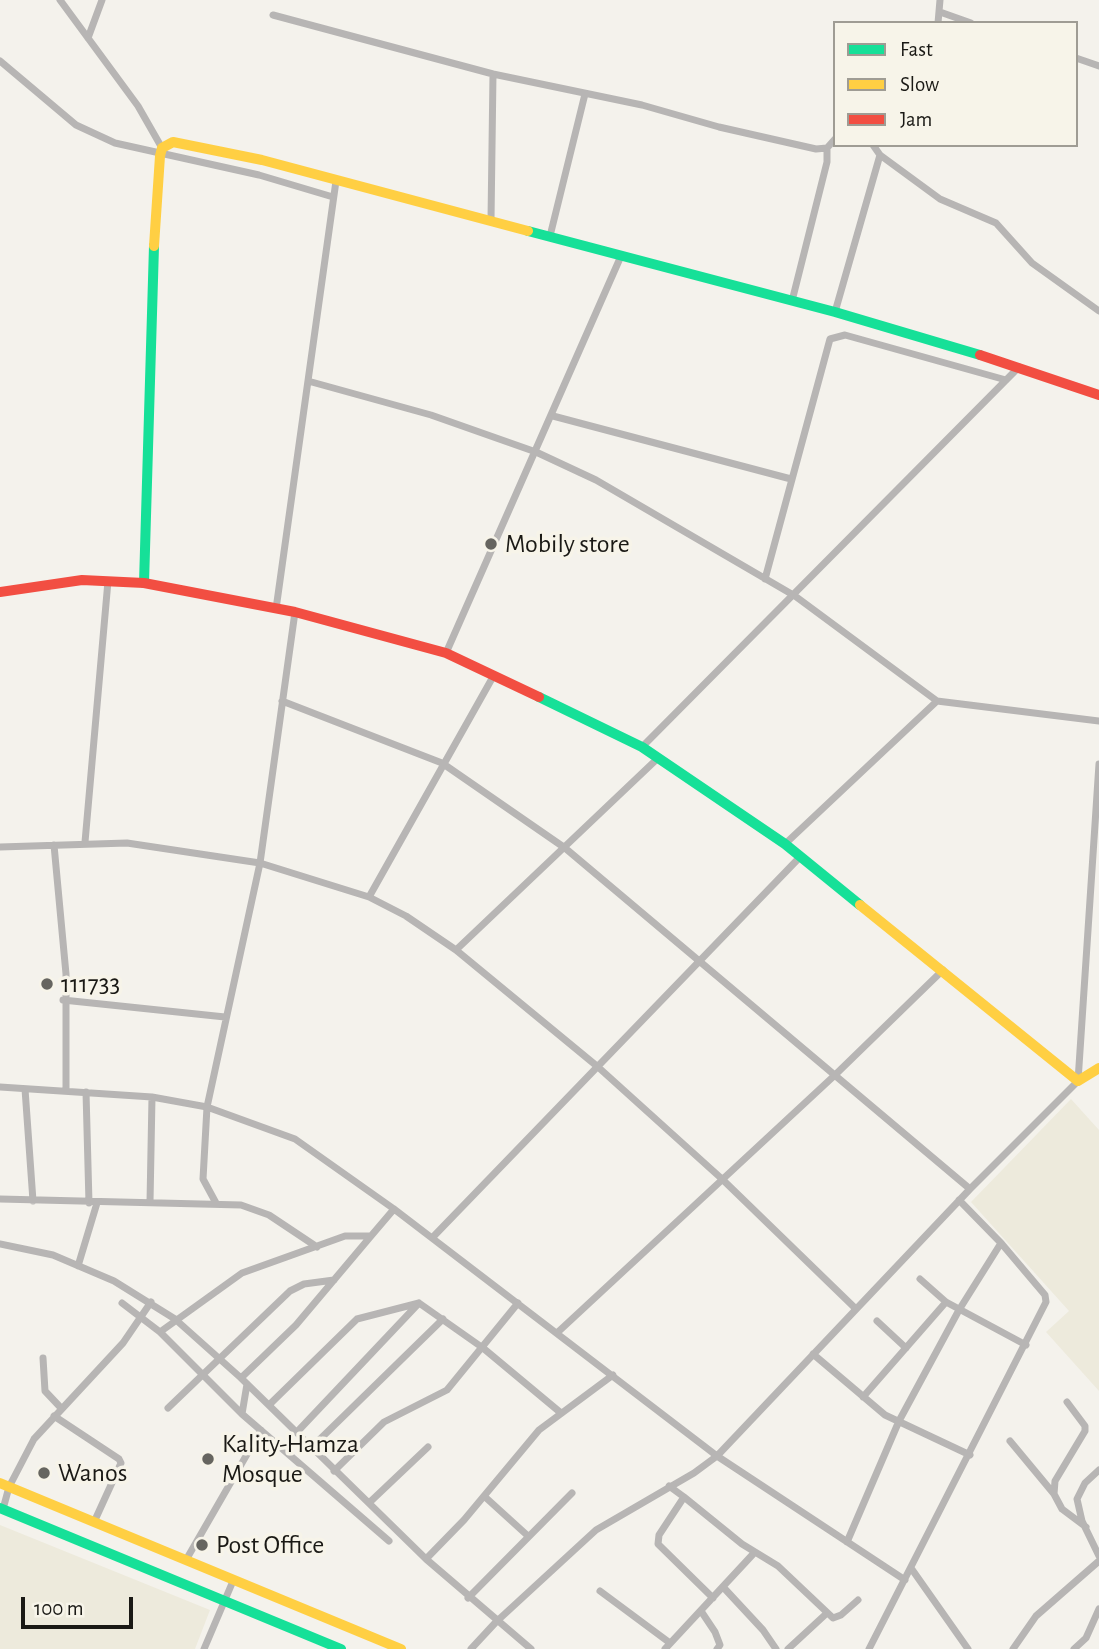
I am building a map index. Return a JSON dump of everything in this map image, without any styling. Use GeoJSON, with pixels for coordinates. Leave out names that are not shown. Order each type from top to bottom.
{"type":"FeatureCollection","features":[{"type":"Feature","properties":{"kind":"street"},"geometry":{"type":"LineString","coordinates":[[60,0],[138,106],[161,152],[153,254],[145,583]]}},
{"type":"Feature","properties":{"kind":"street"},"geometry":{"type":"LineString","coordinates":[[88,38],[102,0]]}},
{"type":"Feature","properties":{"kind":"street"},"geometry":{"type":"LineString","coordinates":[[938,21],[940,0]]}},
{"type":"Feature","properties":{"kind":"street"},"geometry":{"type":"LineString","coordinates":[[940,12],[965,21]]}},
{"type":"Feature","properties":{"kind":"street"},"geometry":{"type":"LineString","coordinates":[[273,15],[493,74],[642,105],[719,127],[816,149],[827,148]]}},
{"type":"Feature","properties":{"kind":"street"},"geometry":{"type":"LineString","coordinates":[[1078,59],[1099,66]]}},
{"type":"Feature","properties":{"kind":"street"},"geometry":{"type":"LineString","coordinates":[[0,61],[76,125],[115,144],[259,175],[333,197]]}},
{"type":"Feature","properties":{"kind":"street"},"geometry":{"type":"LineString","coordinates":[[491,220],[493,74]]}},
{"type":"Feature","properties":{"kind":"street"},"geometry":{"type":"LineString","coordinates":[[550,236],[585,94]]}},
{"type":"Feature","properties":{"kind":"street"},"geometry":{"type":"LineString","coordinates":[[161,152],[179,141],[262,160],[835,313],[1019,367],[1099,395]]}},
{"type":"Feature","properties":{"kind":"street"},"geometry":{"type":"LineString","coordinates":[[792,301],[827,162],[827,148],[833,141]]}},
{"type":"Feature","properties":{"kind":"street"},"geometry":{"type":"LineString","coordinates":[[874,147],[880,155],[940,199],[996,223],[1031,263],[1099,311]]}},
{"type":"Feature","properties":{"kind":"street"},"geometry":{"type":"LineString","coordinates":[[835,313],[880,155]]}},
{"type":"Feature","properties":{"kind":"street"},"geometry":{"type":"LineString","coordinates":[[259,175],[262,160]]}},
{"type":"Feature","properties":{"kind":"street"},"geometry":{"type":"LineString","coordinates":[[276,609],[337,181]]}},
{"type":"Feature","properties":{"kind":"street"},"geometry":{"type":"LineString","coordinates":[[446,653],[553,416],[621,256]]}},
{"type":"Feature","properties":{"kind":"street"},"geometry":{"type":"LineString","coordinates":[[765,579],[826,348],[836,335],[845,334],[1006,380]]}},
{"type":"Feature","properties":{"kind":"street"},"geometry":{"type":"LineString","coordinates":[[642,747],[795,596],[1019,367]]}},
{"type":"Feature","properties":{"kind":"street"},"geometry":{"type":"LineString","coordinates":[[308,382],[431,415],[536,453],[608,487],[795,596],[937,701],[1099,721]]}},
{"type":"Feature","properties":{"kind":"street"},"geometry":{"type":"LineString","coordinates":[[553,416],[791,479]]}},
{"type":"Feature","properties":{"kind":"street"},"geometry":{"type":"LineString","coordinates":[[0,592],[82,580],[145,583],[295,612],[446,653],[642,747],[657,760],[785,844],[1077,1081]]}},
{"type":"Feature","properties":{"kind":"street"},"geometry":{"type":"LineString","coordinates":[[85,842],[108,581]]}},
{"type":"Feature","properties":{"kind":"street"},"geometry":{"type":"LineString","coordinates":[[216,1203],[203,1179],[207,1107],[260,863],[295,612]]}},
{"type":"Feature","properties":{"kind":"street"},"geometry":{"type":"LineString","coordinates":[[369,897],[494,675]]}},
{"type":"Feature","properties":{"kind":"street"},"geometry":{"type":"LineString","coordinates":[[282,701],[442,764],[565,848],[970,1189]]}},
{"type":"Feature","properties":{"kind":"street"},"geometry":{"type":"LineString","coordinates":[[785,844],[937,701]]}},
{"type":"Feature","properties":{"kind":"street"},"geometry":{"type":"LineString","coordinates":[[456,950],[657,760]]}},
{"type":"Feature","properties":{"kind":"street"},"geometry":{"type":"LineString","coordinates":[[1077,1081],[1099,764]]}},
{"type":"Feature","properties":{"kind":"street"},"geometry":{"type":"LineString","coordinates":[[0,847],[85,842],[159,846],[260,863],[369,897],[406,916],[456,950],[598,1067],[722,1179],[856,1309]]}},
{"type":"Feature","properties":{"kind":"street"},"geometry":{"type":"LineString","coordinates":[[54,845],[66,974],[66,1091]]}},
{"type":"Feature","properties":{"kind":"street"},"geometry":{"type":"LineString","coordinates":[[432,1238],[800,857]]}},
{"type":"Feature","properties":{"kind":"street"},"geometry":{"type":"LineString","coordinates":[[558,1332],[835,1076],[943,970]]}},
{"type":"Feature","properties":{"kind":"street"},"geometry":{"type":"LineString","coordinates":[[64,1000],[225,1017]]}},
{"type":"Feature","properties":{"kind":"street"},"geometry":{"type":"LineString","coordinates":[[471,1649],[496,1622],[596,1530],[718,1456],[959,1200],[1077,1081],[1099,1068]]}},
{"type":"Feature","properties":{"kind":"street"},"geometry":{"type":"LineString","coordinates":[[0,1087],[152,1097],[207,1107],[295,1139],[394,1209],[718,1456],[905,1580]]}},
{"type":"Feature","properties":{"kind":"street"},"geometry":{"type":"LineString","coordinates":[[25,1089],[33,1201]]}},
{"type":"Feature","properties":{"kind":"street"},"geometry":{"type":"LineString","coordinates":[[78,1266],[93,1203],[86,1092]]}},
{"type":"Feature","properties":{"kind":"street"},"geometry":{"type":"LineString","coordinates":[[150,1202],[152,1097]]}},
{"type":"Feature","properties":{"kind":"street"},"geometry":{"type":"LineString","coordinates":[[0,1199],[240,1205],[269,1215],[317,1248]]}},
{"type":"Feature","properties":{"kind":"street"},"geometry":{"type":"LineString","coordinates":[[869,1649],[1044,1310],[1045,1295],[1001,1242],[959,1200]]}},
{"type":"Feature","properties":{"kind":"street"},"geometry":{"type":"LineString","coordinates":[[242,1414],[244,1381],[296,1325],[394,1209]]}},
{"type":"Feature","properties":{"kind":"street"},"geometry":{"type":"LineString","coordinates":[[160,1332],[242,1273],[345,1236],[371,1236]]}},
{"type":"Feature","properties":{"kind":"street"},"geometry":{"type":"LineString","coordinates":[[847,1542],[899,1421],[959,1310],[1001,1242]]}},
{"type":"Feature","properties":{"kind":"street"},"geometry":{"type":"LineString","coordinates":[[0,1244],[37,1250],[78,1266],[151,1302],[175,1319],[222,1360],[468,1598],[520,1646],[531,1649]]}},
{"type":"Feature","properties":{"kind":"street"},"geometry":{"type":"LineString","coordinates":[[920,1279],[946,1302],[1026,1345]]}},
{"type":"Feature","properties":{"kind":"street"},"geometry":{"type":"LineString","coordinates":[[168,1408],[222,1360],[269,1308],[290,1291],[304,1284],[334,1280]]}},
{"type":"Feature","properties":{"kind":"street"},"geometry":{"type":"LineString","coordinates":[[151,1302],[123,1342],[34,1439],[4,1485],[1,1509],[341,1649]]}},
{"type":"Feature","properties":{"kind":"street"},"geometry":{"type":"LineString","coordinates":[[863,1397],[946,1302]]}},
{"type":"Feature","properties":{"kind":"street"},"geometry":{"type":"LineString","coordinates":[[122,1303],[160,1332],[242,1414],[389,1541]]}},
{"type":"Feature","properties":{"kind":"street"},"geometry":{"type":"LineString","coordinates":[[269,1405],[357,1319],[419,1303],[483,1348],[561,1413]]}},
{"type":"Feature","properties":{"kind":"street"},"geometry":{"type":"LineString","coordinates":[[297,1432],[419,1303]]}},
{"type":"Feature","properties":{"kind":"street"},"geometry":{"type":"LineString","coordinates":[[334,1471],[384,1422],[447,1390],[518,1303]]}},
{"type":"Feature","properties":{"kind":"street"},"geometry":{"type":"LineString","coordinates":[[312,1447],[443,1320]]}},
{"type":"Feature","properties":{"kind":"street"},"geometry":{"type":"LineString","coordinates":[[877,1321],[906,1348]]}},
{"type":"Feature","properties":{"kind":"street"},"geometry":{"type":"LineString","coordinates":[[813,1354],[863,1397],[899,1421],[970,1455]]}},
{"type":"Feature","properties":{"kind":"street"},"geometry":{"type":"LineString","coordinates":[[43,1358],[45,1391],[62,1409]]}},
{"type":"Feature","properties":{"kind":"street"},"geometry":{"type":"LineString","coordinates":[[426,1559],[484,1496],[526,1444],[561,1413],[613,1376]]}},
{"type":"Feature","properties":{"kind":"street"},"geometry":{"type":"LineString","coordinates":[[1054,1494],[1055,1481],[1085,1432],[1085,1426],[1067,1402]]}},
{"type":"Feature","properties":{"kind":"street"},"geometry":{"type":"LineString","coordinates":[[54,1416],[119,1459],[121,1463],[95,1520]]}},
{"type":"Feature","properties":{"kind":"street"},"geometry":{"type":"LineString","coordinates":[[186,1560],[261,1430]]}},
{"type":"Feature","properties":{"kind":"street"},"geometry":{"type":"LineString","coordinates":[[1010,1441],[1054,1494],[1062,1509],[1086,1527]]}},
{"type":"Feature","properties":{"kind":"street"},"geometry":{"type":"LineString","coordinates":[[370,1502],[428,1447]]}},
{"type":"Feature","properties":{"kind":"street"},"geometry":{"type":"LineString","coordinates":[[1013,1649],[1036,1616],[1099,1559],[1078,1507],[1079,1491],[1099,1470]]}},
{"type":"Feature","properties":{"kind":"street"},"geometry":{"type":"LineString","coordinates":[[4,1485],[95,1520],[233,1581],[401,1649]]}},
{"type":"Feature","properties":{"kind":"street"},"geometry":{"type":"LineString","coordinates":[[669,1486],[755,1552],[778,1566],[827,1614],[837,1618],[858,1600]]}},
{"type":"Feature","properties":{"kind":"street"},"geometry":{"type":"LineString","coordinates":[[468,1598],[572,1493]]}},
{"type":"Feature","properties":{"kind":"street"},"geometry":{"type":"LineString","coordinates":[[484,1496],[528,1536]]}},
{"type":"Feature","properties":{"kind":"street"},"geometry":{"type":"LineString","coordinates":[[684,1497],[659,1535],[658,1544],[713,1598]]}},
{"type":"Feature","properties":{"kind":"street"},"geometry":{"type":"LineString","coordinates":[[600,1591],[668,1646],[755,1552]]}},
{"type":"Feature","properties":{"kind":"street"},"geometry":{"type":"LineString","coordinates":[[911,1568],[968,1649]]}},
{"type":"Feature","properties":{"kind":"street"},"geometry":{"type":"LineString","coordinates":[[204,1649],[233,1581]]}},
{"type":"Feature","properties":{"kind":"street"},"geometry":{"type":"LineString","coordinates":[[724,1588],[763,1629],[776,1649]]}},
{"type":"Feature","properties":{"kind":"street"},"geometry":{"type":"LineString","coordinates":[[1074,1649],[1086,1637],[1099,1609]]}},
{"type":"Feature","properties":{"kind":"street"},"geometry":{"type":"LineString","coordinates":[[701,1611],[715,1632],[720,1645],[717,1649]]}},
{"type":"Feature","properties":{"kind":"street"},"geometry":{"type":"LineString","coordinates":[[788,1649],[827,1614]]}},
{"type":"Feature","properties":{"kind":"shaded area"},"geometry":{"type":"Polygon","coordinates":[[[1071,1099],[1099,1130],[1099,1391],[1046,1332],[1069,1311],[971,1202],[1071,1099]]]}},
{"type":"Feature","properties":{"kind":"shaded area"},"geometry":{"type":"Polygon","coordinates":[[[0,1525],[210,1610],[195,1649],[0,1649],[0,1525]]]}},
{"type":"Feature","properties":{"kind":"traffic: fast"},"geometry":{"type":"LineString","coordinates":[[528,231],[835,312],[980,355]]}},
{"type":"Feature","properties":{"kind":"traffic: fast"},"geometry":{"type":"LineString","coordinates":[[144,583],[154,246]]}},
{"type":"Feature","properties":{"kind":"traffic: fast"},"geometry":{"type":"LineString","coordinates":[[539,697],[642,747],[785,844],[860,905]]}},
{"type":"Feature","properties":{"kind":"traffic: fast"},"geometry":{"type":"LineString","coordinates":[[0,1508],[341,1649]]}},
{"type":"Feature","properties":{"kind":"traffic: slow"},"geometry":{"type":"LineString","coordinates":[[154,246],[160,156],[162,148],[173,142],[262,160],[528,231]]}},
{"type":"Feature","properties":{"kind":"traffic: slow"},"geometry":{"type":"LineString","coordinates":[[860,905],[1078,1081],[1099,1068]]}},
{"type":"Feature","properties":{"kind":"traffic: slow"},"geometry":{"type":"LineString","coordinates":[[0,1483],[401,1649]]}},
{"type":"Feature","properties":{"kind":"traffic: jam"},"geometry":{"type":"LineString","coordinates":[[980,355],[1099,395]]}},
{"type":"Feature","properties":{"kind":"traffic: jam"},"geometry":{"type":"LineString","coordinates":[[0,592],[82,580],[144,583],[295,612],[446,653],[539,697]]}},
{"type":"Feature","properties":{"kind":"place","name":"Mobily store"},"geometry":{"type":"Point","coordinates":[491,544]}},
{"type":"Feature","properties":{"kind":"place","name":"111733"},"geometry":{"type":"Point","coordinates":[47,984]}},
{"type":"Feature","properties":{"kind":"place","name":"Kality-Hamza Mosque"},"geometry":{"type":"Point","coordinates":[208,1459]}},
{"type":"Feature","properties":{"kind":"place","name":"Wanos"},"geometry":{"type":"Point","coordinates":[44,1473]}},
{"type":"Feature","properties":{"kind":"place","name":"Post Office"},"geometry":{"type":"Point","coordinates":[202,1545]}}]}
